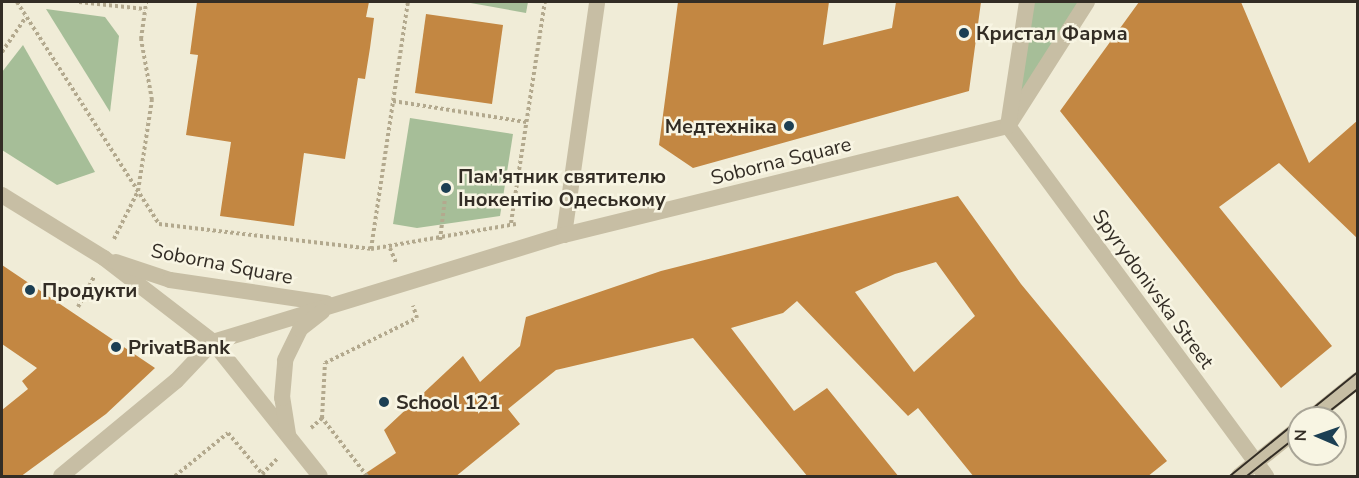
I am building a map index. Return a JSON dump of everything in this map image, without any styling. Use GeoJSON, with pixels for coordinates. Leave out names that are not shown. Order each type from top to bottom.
{"type":"FeatureCollection","features":[{"type":"Feature","properties":{"kind":"street"},"geometry":{"type":"LineString","coordinates":[[564,234],[597,2]]}},
{"type":"Feature","properties":{"kind":"street"},"geometry":{"type":"LineString","coordinates":[[1008,126],[1027,2]]}},
{"type":"Feature","properties":{"kind":"street"},"geometry":{"type":"LineString","coordinates":[[1008,126],[1087,2]]}},
{"type":"Feature","properties":{"kind":"street","name":"Soborna Square"},"geometry":{"type":"LineString","coordinates":[[2,195],[104,258],[213,342],[564,234],[1008,126]]}},
{"type":"Feature","properties":{"kind":"street","name":"Spyrydonivska Street"},"geometry":{"type":"LineString","coordinates":[[1008,126],[1261,470]]}},
{"type":"Feature","properties":{"kind":"street","name":"Soborna Square"},"geometry":{"type":"LineString","coordinates":[[104,258],[170,280],[333,304]]}},
{"type":"Feature","properties":{"kind":"street"},"geometry":{"type":"LineString","coordinates":[[289,437],[282,398],[285,360],[300,329],[333,304]]}},
{"type":"Feature","properties":{"kind":"street"},"geometry":{"type":"LineString","coordinates":[[61,477],[176,381],[213,342],[320,477]]}},
{"type":"Feature","properties":{"kind":"street"},"geometry":{"type":"LineString","coordinates":[[1326,406],[1358,380]]}},
{"type":"Feature","properties":{"kind":"street"},"geometry":{"type":"LineString","coordinates":[[1239,477],[1261,470],[1287,441]]}},
{"type":"Feature","properties":{"kind":"path"},"geometry":{"type":"LineString","coordinates":[[17,2],[159,224],[371,249],[440,240],[510,223],[544,2]]}},
{"type":"Feature","properties":{"kind":"path"},"geometry":{"type":"LineString","coordinates":[[79,2],[145,9]]}},
{"type":"Feature","properties":{"kind":"path"},"geometry":{"type":"LineString","coordinates":[[138,191],[152,100],[141,39],[146,2]]}},
{"type":"Feature","properties":{"kind":"path"},"geometry":{"type":"LineString","coordinates":[[371,249],[408,2]]}},
{"type":"Feature","properties":{"kind":"path"},"geometry":{"type":"LineString","coordinates":[[2,52],[26,17]]}},
{"type":"Feature","properties":{"kind":"path"},"geometry":{"type":"LineString","coordinates":[[393,101],[526,122]]}},
{"type":"Feature","properties":{"kind":"path"},"geometry":{"type":"LineString","coordinates":[[440,240],[445,198]]}},
{"type":"Feature","properties":{"kind":"path"},"geometry":{"type":"LineString","coordinates":[[367,477],[322,418],[325,363],[417,318]]}},
{"type":"Feature","properties":{"kind":"path"},"geometry":{"type":"LineString","coordinates":[[176,477],[228,433],[264,477]]}},
{"type":"Feature","properties":{"kind":"green space"},"geometry":{"type":"Polygon","coordinates":[[[465,2],[528,2],[526,13],[465,2]]]}},
{"type":"Feature","properties":{"kind":"green space"},"geometry":{"type":"Polygon","coordinates":[[[1027,2],[1087,2],[1008,126],[1027,2]]]}},
{"type":"Feature","properties":{"kind":"green space"},"geometry":{"type":"Polygon","coordinates":[[[46,9],[105,17],[119,36],[110,112],[46,9]]]}},
{"type":"Feature","properties":{"kind":"green space"},"geometry":{"type":"Polygon","coordinates":[[[23,45],[95,172],[57,185],[2,150],[2,72],[23,45]]]}},
{"type":"Feature","properties":{"kind":"green space"},"geometry":{"type":"Polygon","coordinates":[[[410,118],[513,134],[500,216],[417,228],[393,224],[410,118]]]}},
{"type":"Feature","properties":{"kind":"building"},"geometry":{"type":"Polygon","coordinates":[[[197,2],[369,2],[366,17],[374,18],[370,48],[365,79],[358,78],[345,159],[304,153],[294,226],[220,216],[231,142],[186,135],[198,55],[190,54],[197,2]]]}},
{"type":"Feature","properties":{"kind":"building"},"geometry":{"type":"Polygon","coordinates":[[[678,2],[829,2],[823,45],[892,28],[896,2],[981,2],[969,91],[693,168],[659,145],[678,2]]]}},
{"type":"Feature","properties":{"kind":"building"},"geometry":{"type":"Polygon","coordinates":[[[1139,2],[1241,2],[1309,163],[1358,120],[1358,239],[1279,163],[1219,207],[1332,346],[1281,388],[1060,111],[1139,2]]]}},
{"type":"Feature","properties":{"kind":"building"},"geometry":{"type":"Polygon","coordinates":[[[426,14],[503,25],[492,104],[415,93],[426,14]]]}},
{"type":"Feature","properties":{"kind":"building"},"geometry":{"type":"Polygon","coordinates":[[[958,196],[1021,284],[1167,461],[1147,477],[974,477],[918,408],[908,416],[797,301],[783,313],[731,328],[794,411],[827,388],[899,477],[808,477],[693,338],[556,370],[508,409],[520,424],[455,477],[360,477],[396,453],[384,430],[463,356],[480,382],[520,346],[526,317],[661,271],[958,196]],[[936,262],[895,274],[855,292],[914,372],[975,316],[936,262]]]}},
{"type":"Feature","properties":{"kind":"building"},"geometry":{"type":"Polygon","coordinates":[[[2,265],[155,368],[106,414],[20,477],[2,477],[2,410],[28,389],[22,381],[37,368],[2,344],[2,265]]]}},
{"type":"Feature","properties":{"kind":"tram line"},"geometry":{"type":"LineString","coordinates":[[1316,406],[1358,372]]}},
{"type":"Feature","properties":{"kind":"tram line"},"geometry":{"type":"LineString","coordinates":[[1336,406],[1358,389]]}},
{"type":"Feature","properties":{"kind":"tram line"},"geometry":{"type":"LineString","coordinates":[[1230,476],[1287,430]]}},
{"type":"Feature","properties":{"kind":"tram line"},"geometry":{"type":"LineString","coordinates":[[1247,476],[1287,444]]}},
{"type":"Feature","properties":{"kind":"place","name":"Кристал Фарма"},"geometry":{"type":"Point","coordinates":[964,33]}},
{"type":"Feature","properties":{"kind":"place","name":"Медтехніка"},"geometry":{"type":"Point","coordinates":[789,126]}},
{"type":"Feature","properties":{"kind":"place","name":"Пам'ятник святителю Інокентію Одеському"},"geometry":{"type":"Point","coordinates":[446,188]}},
{"type":"Feature","properties":{"kind":"place","name":"Продукти"},"geometry":{"type":"Point","coordinates":[30,290]}},
{"type":"Feature","properties":{"kind":"place","name":"PrivatBank"},"geometry":{"type":"Point","coordinates":[116,347]}},
{"type":"Feature","properties":{"kind":"place","name":"School 121"},"geometry":{"type":"Point","coordinates":[384,402]}}]}
